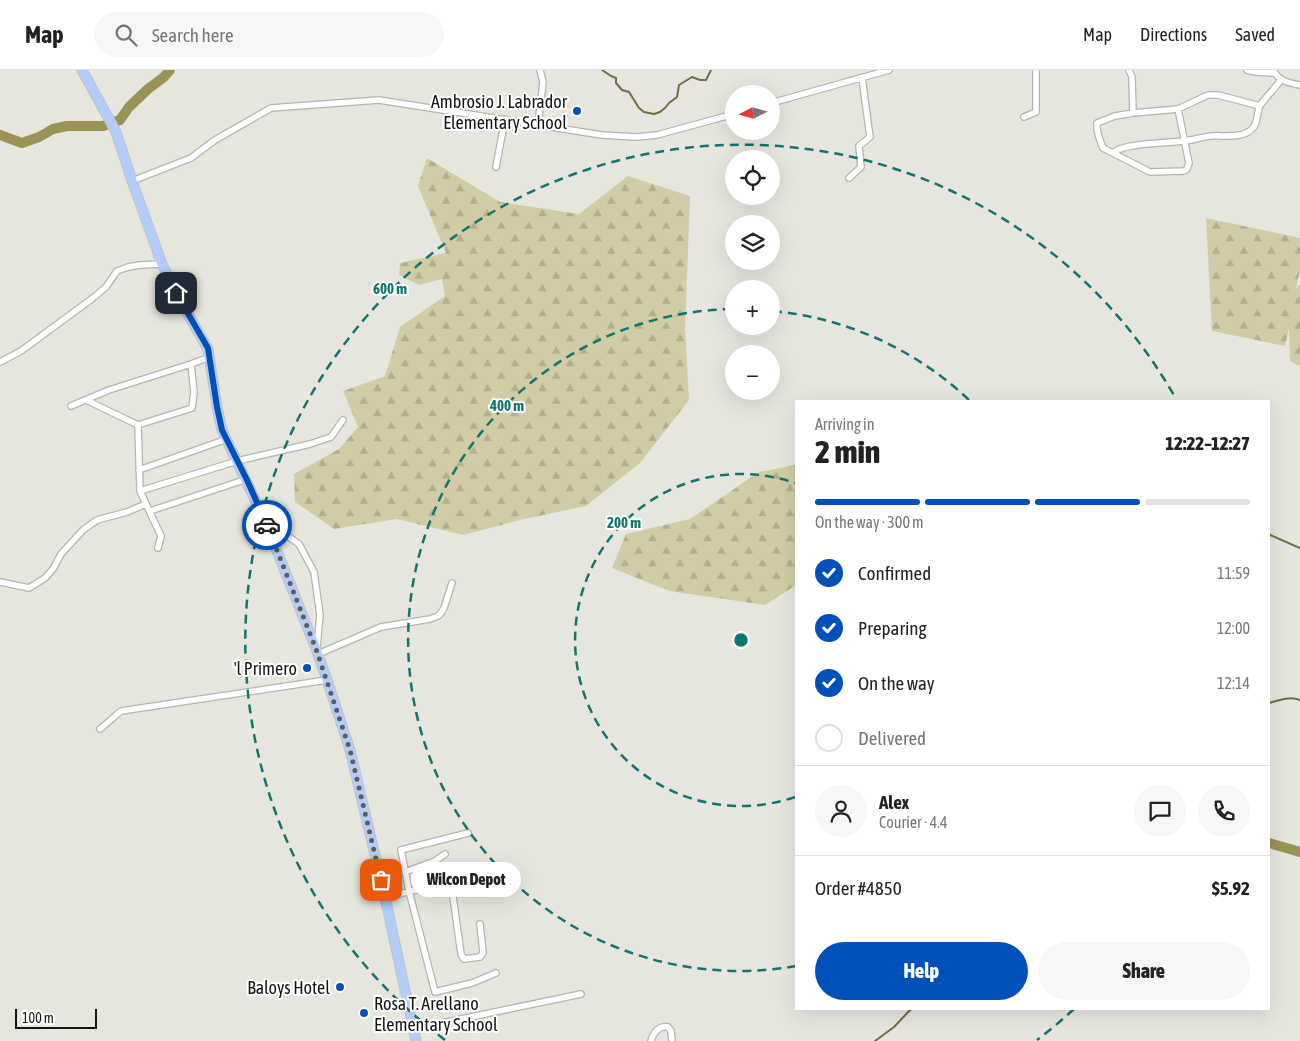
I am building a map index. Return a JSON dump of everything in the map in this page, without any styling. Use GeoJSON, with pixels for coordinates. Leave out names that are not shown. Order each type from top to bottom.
{"type":"FeatureCollection","features":[{"type":"Feature","properties":{"kind":"highway"},"geometry":{"type":"LineString","coordinates":[[82,70],[116,132],[162,264],[182,304],[208,348],[222,430],[265,521],[327,680],[350,750],[385,897],[416,1041]]}},
{"type":"Feature","properties":{"kind":"street"},"geometry":{"type":"LineString","coordinates":[[538,125],[543,82],[540,70]]}},
{"type":"Feature","properties":{"kind":"street"},"geometry":{"type":"LineString","coordinates":[[780,101],[889,70]]}},
{"type":"Feature","properties":{"kind":"street"},"geometry":{"type":"LineString","coordinates":[[1024,117],[1036,112],[1036,70]]}},
{"type":"Feature","properties":{"kind":"street"},"geometry":{"type":"LineString","coordinates":[[1130,70],[1132,77],[1133,113]]}},
{"type":"Feature","properties":{"kind":"street"},"geometry":{"type":"LineString","coordinates":[[1247,70],[1256,72],[1273,71],[1281,80],[1300,85]]}},
{"type":"Feature","properties":{"kind":"street"},"geometry":{"type":"LineString","coordinates":[[849,178],[861,167],[859,146],[870,137],[862,78]]}},
{"type":"Feature","properties":{"kind":"street"},"geometry":{"type":"LineString","coordinates":[[1113,153],[1116,149],[1127,146],[1185,141],[1210,136],[1228,136],[1252,130],[1256,124],[1260,106],[1281,80]]}},
{"type":"Feature","properties":{"kind":"street"},"geometry":{"type":"LineString","coordinates":[[1178,109],[1189,163],[1184,172],[1150,172],[1103,148],[1098,137],[1097,123],[1115,116],[1178,109],[1208,95],[1218,95],[1260,106]]}},
{"type":"Feature","properties":{"kind":"street"},"geometry":{"type":"LineString","coordinates":[[132,181],[191,158],[215,140],[271,108],[379,100],[602,135],[636,137],[657,135],[725,116]]}},
{"type":"Feature","properties":{"kind":"street"},"geometry":{"type":"LineString","coordinates":[[496,167],[505,120]]}},
{"type":"Feature","properties":{"kind":"street"},"geometry":{"type":"LineString","coordinates":[[0,362],[21,351],[93,298],[106,287],[118,272],[140,265],[162,264]]}},
{"type":"Feature","properties":{"kind":"street"},"geometry":{"type":"LineString","coordinates":[[71,406],[109,390],[210,357]]}},
{"type":"Feature","properties":{"kind":"street"},"geometry":{"type":"LineString","coordinates":[[86,400],[138,425],[158,420],[192,408],[194,392],[191,364]]}},
{"type":"Feature","properties":{"kind":"street"},"geometry":{"type":"LineString","coordinates":[[140,491],[237,460],[310,444],[332,437],[343,420]]}},
{"type":"Feature","properties":{"kind":"street"},"geometry":{"type":"LineString","coordinates":[[138,425],[140,491],[162,536],[158,548]]}},
{"type":"Feature","properties":{"kind":"street"},"geometry":{"type":"LineString","coordinates":[[139,470],[227,439]]}},
{"type":"Feature","properties":{"kind":"street"},"geometry":{"type":"LineString","coordinates":[[150,511],[247,480]]}},
{"type":"Feature","properties":{"kind":"street"},"geometry":{"type":"LineString","coordinates":[[0,582],[29,588],[46,578],[61,554],[83,530],[98,520],[127,512],[146,504]]}},
{"type":"Feature","properties":{"kind":"street"},"geometry":{"type":"LineString","coordinates":[[265,521],[299,544],[314,572],[320,615],[317,652],[381,627],[438,616],[444,608],[452,583]]}},
{"type":"Feature","properties":{"kind":"street"},"geometry":{"type":"LineString","coordinates":[[100,729],[121,711],[327,680]]}},
{"type":"Feature","properties":{"kind":"street"},"geometry":{"type":"LineString","coordinates":[[468,833],[400,850],[435,992],[472,983],[496,973]]}},
{"type":"Feature","properties":{"kind":"street"},"geometry":{"type":"LineString","coordinates":[[405,872],[435,862],[445,854]]}},
{"type":"Feature","properties":{"kind":"street"},"geometry":{"type":"LineString","coordinates":[[385,897],[450,882],[461,954],[464,959],[480,957],[483,953],[480,924]]}},
{"type":"Feature","properties":{"kind":"street"},"geometry":{"type":"LineString","coordinates":[[413,1029],[581,994]]}},
{"type":"Feature","properties":{"kind":"street"},"geometry":{"type":"LineString","coordinates":[[651,1041],[652,1035],[656,1030],[664,1026],[668,1026],[672,1041]]}},
{"type":"Feature","properties":{"kind":"green space"},"geometry":{"type":"Polygon","coordinates":[[[427,158],[500,202],[579,214],[628,176],[690,196],[685,329],[689,400],[640,463],[586,506],[520,520],[463,535],[397,519],[334,529],[295,502],[294,474],[339,449],[358,427],[343,391],[385,376],[400,327],[445,296],[442,279],[419,285],[399,275],[400,263],[446,253],[418,186],[427,158]]]}},
{"type":"Feature","properties":{"kind":"green space"},"geometry":{"type":"Polygon","coordinates":[[[1206,218],[1300,238],[1300,270],[1296,289],[1300,284],[1300,366],[1290,361],[1289,328],[1285,346],[1212,331],[1206,218]]]}},
{"type":"Feature","properties":{"kind":"green space"},"geometry":{"type":"Polygon","coordinates":[[[795,465],[795,586],[765,605],[669,591],[612,568],[626,534],[690,519],[759,472],[795,465]]]}},
{"type":"Feature","properties":{"kind":"waterway"},"geometry":{"type":"LineString","coordinates":[[0,135],[22,143],[39,137],[53,129],[67,126],[103,126],[120,120],[129,107],[170,70]]}},
{"type":"Feature","properties":{"kind":"waterway"},"geometry":{"type":"LineString","coordinates":[[602,70],[616,78],[616,83],[622,90],[629,92],[639,108],[644,112],[654,114],[660,112],[677,97],[679,85],[692,77],[706,80],[711,70]]}},
{"type":"Feature","properties":{"kind":"waterway"},"geometry":{"type":"LineString","coordinates":[[1270,535],[1300,548]]}},
{"type":"Feature","properties":{"kind":"waterway"},"geometry":{"type":"LineString","coordinates":[[1270,703],[1288,698],[1300,700]]}},
{"type":"Feature","properties":{"kind":"waterway"},"geometry":{"type":"LineString","coordinates":[[1270,843],[1300,852]]}},
{"type":"Feature","properties":{"kind":"waterway"},"geometry":{"type":"LineString","coordinates":[[875,1041],[894,1027],[910,1010]]}},
{"type":"Feature","properties":{"kind":"way so far"},"geometry":{"type":"LineString","coordinates":[[267,525],[316,649],[350,750],[381,880]]}},
{"type":"Feature","properties":{"kind":"place","name":"Ambrosio J. Labrador Elementary School"},"geometry":{"type":"Point","coordinates":[577,111]}},
{"type":"Feature","properties":{"kind":"place","name":"'l Primero"},"geometry":{"type":"Point","coordinates":[307,668]}},
{"type":"Feature","properties":{"kind":"place","name":"Wilcon Depot"},"geometry":{"type":"Point","coordinates":[381,880]}},
{"type":"Feature","properties":{"kind":"place","name":"Baloys Hotel"},"geometry":{"type":"Point","coordinates":[340,987]}},
{"type":"Feature","properties":{"kind":"place","name":"Rosa T. Arellano Elementary School"},"geometry":{"type":"Point","coordinates":[364,1013]}},
{"type":"Feature","properties":{"kind":"route"},"geometry":{"type":"LineString","coordinates":[[176,293],[208,348],[222,430],[267,525]]}}]}
